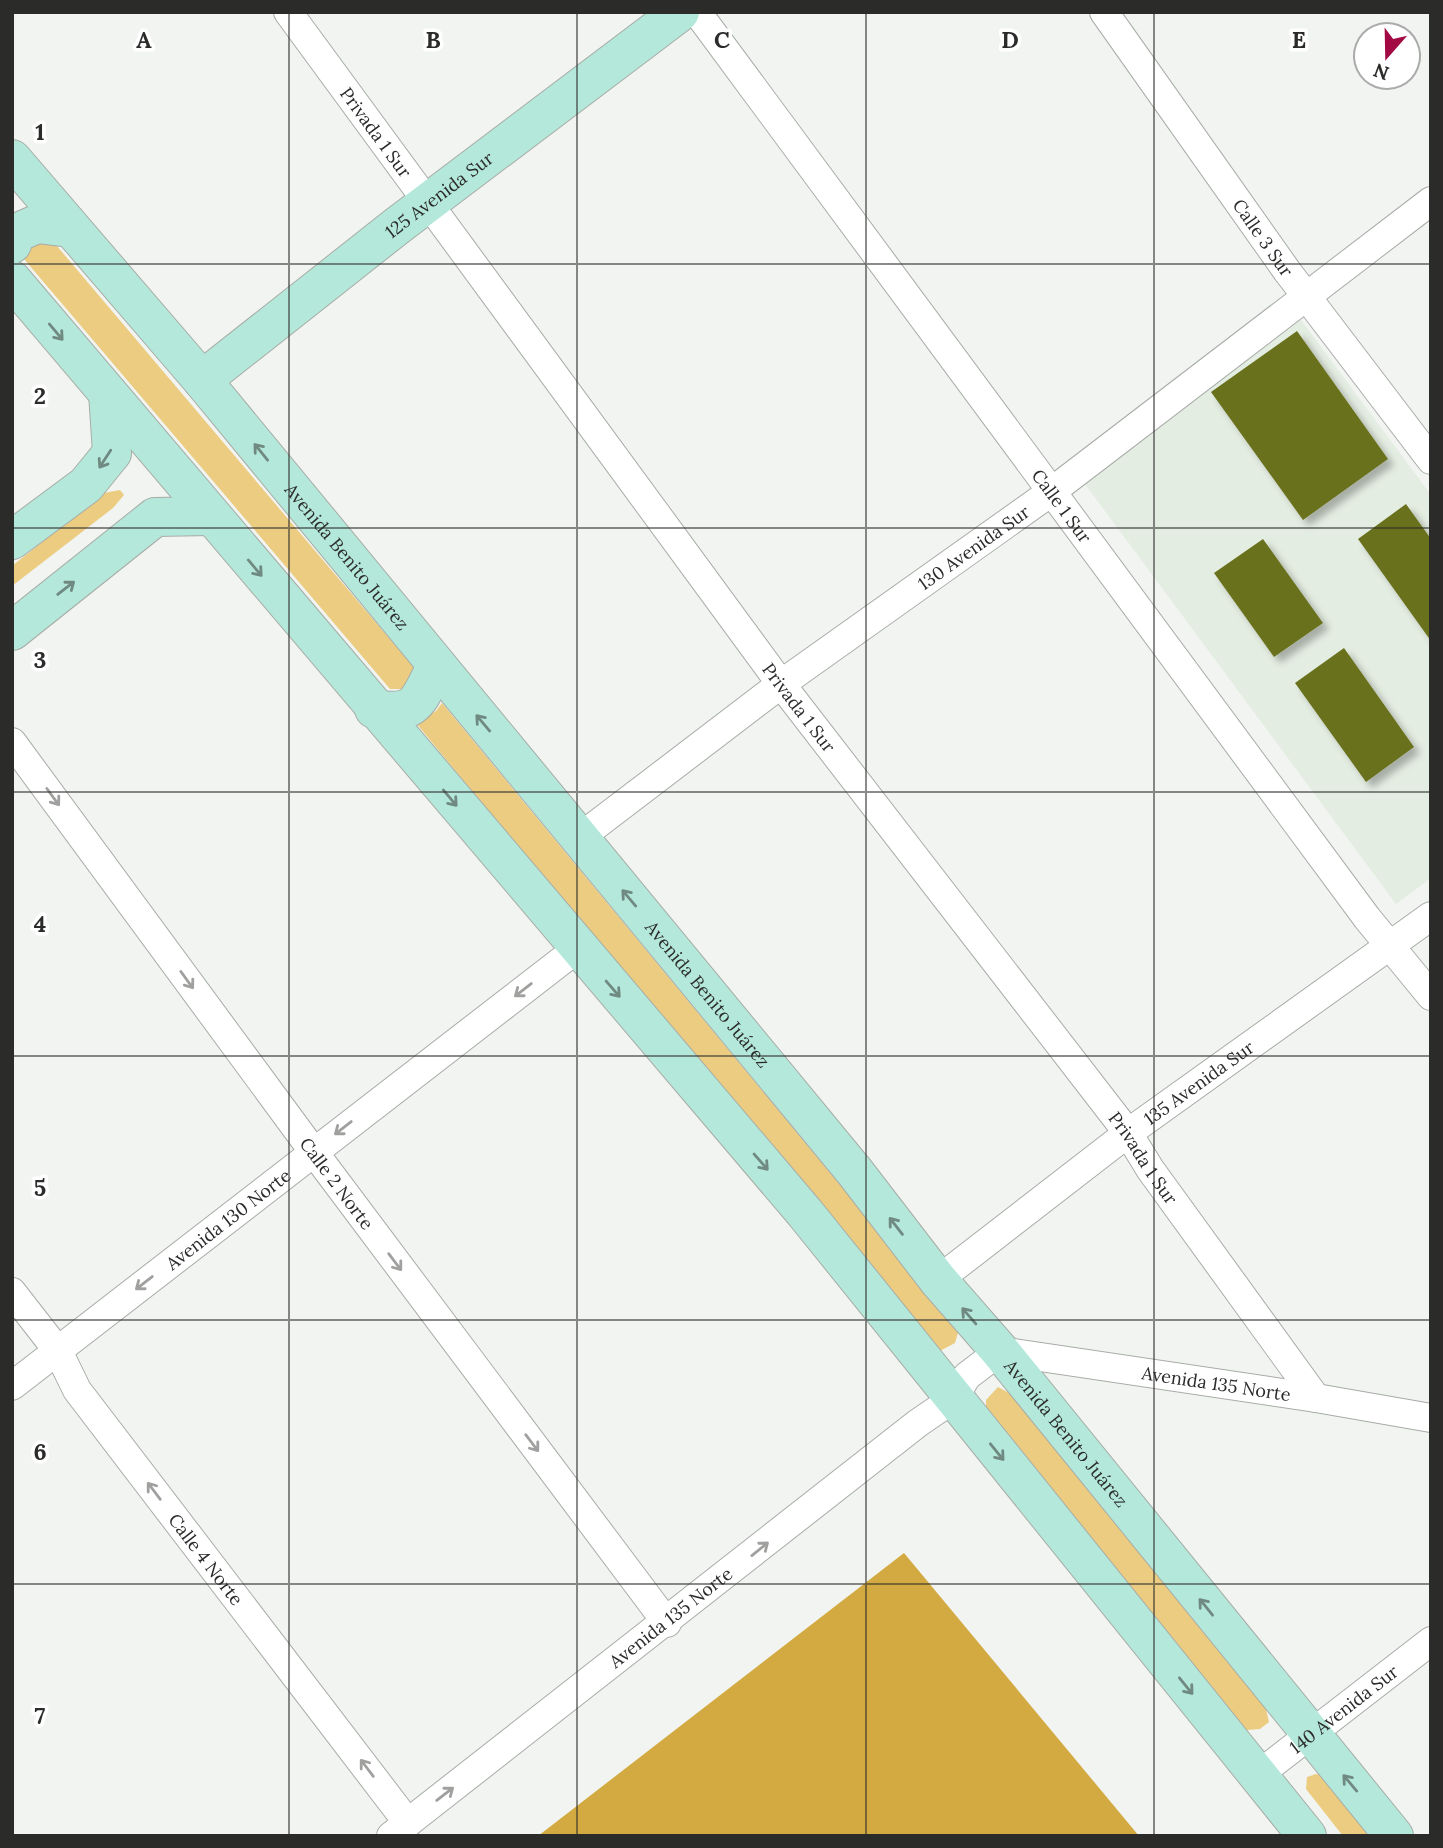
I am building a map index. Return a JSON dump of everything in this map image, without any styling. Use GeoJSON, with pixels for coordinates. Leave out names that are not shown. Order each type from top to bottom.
{"type":"FeatureCollection","features":[{"type":"Feature","properties":{"kind":"main road","name":"125 Avenida Sur"},"geometry":{"type":"LineString","coordinates":[[202,380],[680,12]]}},
{"type":"Feature","properties":{"kind":"main road","name":"Avenida Benito Juárez"},"geometry":{"type":"LineString","coordinates":[[12,159],[202,380],[855,1172],[938,1280],[1000,1351],[1394,1836]]}},
{"type":"Feature","properties":{"kind":"main road"},"geometry":{"type":"LineString","coordinates":[[12,244],[16,233],[37,224],[70,228]]}},
{"type":"Feature","properties":{"kind":"main road"},"geometry":{"type":"LineString","coordinates":[[12,279],[374,709],[805,1213],[1307,1836]]}},
{"type":"Feature","properties":{"kind":"main road"},"geometry":{"type":"LineString","coordinates":[[15,532],[86,485],[112,453],[108,393]]}},
{"type":"Feature","properties":{"kind":"main road"},"geometry":{"type":"LineString","coordinates":[[12,631],[155,517],[211,516]]}},
{"type":"Feature","properties":{"kind":"main road"},"geometry":{"type":"LineString","coordinates":[[374,709],[397,713],[416,704],[436,666]]}},
{"type":"Feature","properties":{"kind":"street","name":"Privada 1 Sur"},"geometry":{"type":"LineString","coordinates":[[288,12],[781,684],[1128,1133],[1150,1169],[1316,1398]]}},
{"type":"Feature","properties":{"kind":"street","name":"Calle 1 Sur"},"geometry":{"type":"LineString","coordinates":[[697,12],[1367,918],[1431,996]]}},
{"type":"Feature","properties":{"kind":"street","name":"Calle 3 Sur"},"geometry":{"type":"LineString","coordinates":[[1104,12],[1305,295],[1431,460]]}},
{"type":"Feature","properties":{"kind":"street","name":"130 Avenida Sur"},"geometry":{"type":"LineString","coordinates":[[579,838],[781,684],[1051,492],[1431,201]]}},
{"type":"Feature","properties":{"kind":"street","name":"Calle 2 Norte"},"geometry":{"type":"LineString","coordinates":[[12,742],[313,1152],[667,1623]]}},
{"type":"Feature","properties":{"kind":"street","name":"135 Avenida Sur"},"geometry":{"type":"LineString","coordinates":[[938,1280],[1128,1133],[1431,916]]}},
{"type":"Feature","properties":{"kind":"street","name":"Avenida 130 Norte"},"geometry":{"type":"LineString","coordinates":[[12,1386],[578,948]]}},
{"type":"Feature","properties":{"kind":"street","name":"Calle 4 Norte"},"geometry":{"type":"LineString","coordinates":[[12,1292],[58,1351],[77,1390],[400,1829]]}},
{"type":"Feature","properties":{"kind":"street","name":"Avenida 135 Norte"},"geometry":{"type":"LineString","coordinates":[[400,1829],[667,1623],[918,1423],[953,1399],[967,1376],[1000,1351],[1431,1418]]}},
{"type":"Feature","properties":{"kind":"street","name":"140 Avenida Sur"},"geometry":{"type":"LineString","coordinates":[[1258,1775],[1431,1641]]}},
{"type":"Feature","properties":{"kind":"shaded area"},"geometry":{"type":"Polygon","coordinates":[[[51,239],[416,670],[408,689],[390,689],[24,259],[30,246],[51,239]]]}},
{"type":"Feature","properties":{"kind":"shaded area"},"geometry":{"type":"Polygon","coordinates":[[[1301,320],[1431,495],[1431,878],[1396,904],[1082,480],[1301,320]]]}},
{"type":"Feature","properties":{"kind":"shaded area"},"geometry":{"type":"Polygon","coordinates":[[[120,490],[124,495],[113,508],[12,586],[12,566],[104,493],[120,490]]]}},
{"type":"Feature","properties":{"kind":"shaded area"},"geometry":{"type":"Polygon","coordinates":[[[442,703],[959,1329],[955,1343],[940,1351],[814,1206],[416,723],[436,711],[442,703]]]}},
{"type":"Feature","properties":{"kind":"shaded area"},"geometry":{"type":"Polygon","coordinates":[[[998,1387],[1024,1401],[1264,1701],[1269,1722],[1260,1729],[1246,1730],[986,1413],[986,1400],[998,1387]]]}},
{"type":"Feature","properties":{"kind":"shaded area"},"geometry":{"type":"Polygon","coordinates":[[[904,1553],[1139,1836],[538,1836],[904,1553]]]}},
{"type":"Feature","properties":{"kind":"shaded area"},"geometry":{"type":"Polygon","coordinates":[[[1316,1774],[1324,1776],[1373,1836],[1343,1836],[1306,1789],[1307,1777],[1316,1774]]]}},
{"type":"Feature","properties":{"kind":"building"},"geometry":{"type":"Polygon","coordinates":[[[1297,331],[1388,459],[1303,520],[1211,392],[1297,331]]]}},
{"type":"Feature","properties":{"kind":"building"},"geometry":{"type":"Polygon","coordinates":[[[1406,504],[1431,539],[1431,641],[1358,539],[1406,504]]]}},
{"type":"Feature","properties":{"kind":"building"},"geometry":{"type":"Polygon","coordinates":[[[1263,539],[1323,623],[1274,657],[1214,573],[1263,539]]]}},
{"type":"Feature","properties":{"kind":"building"},"geometry":{"type":"Polygon","coordinates":[[[1344,648],[1414,747],[1366,782],[1295,683],[1344,648]]]}}]}
